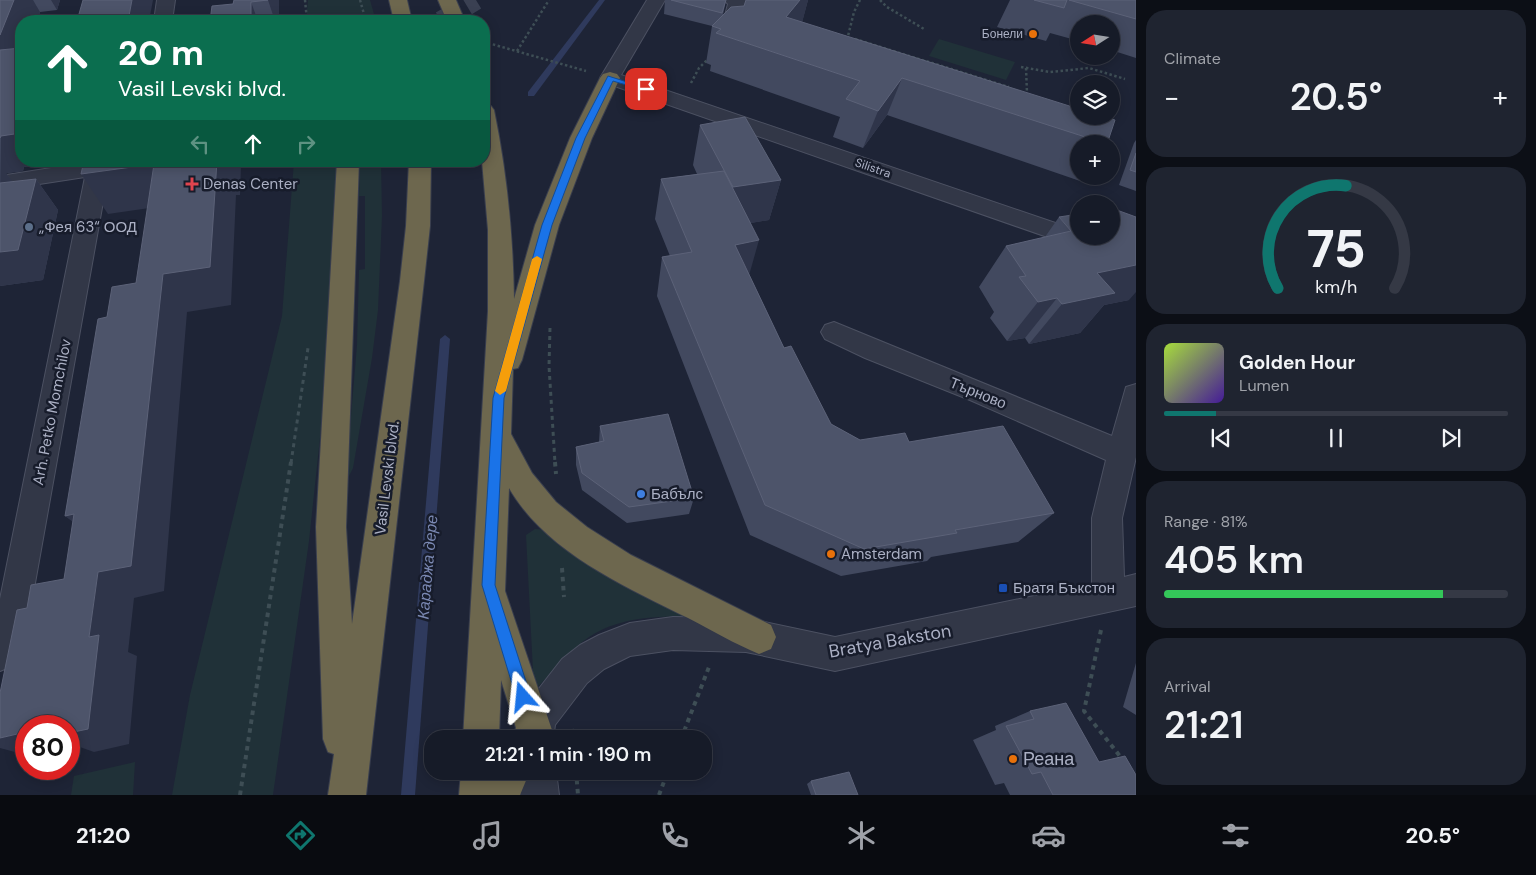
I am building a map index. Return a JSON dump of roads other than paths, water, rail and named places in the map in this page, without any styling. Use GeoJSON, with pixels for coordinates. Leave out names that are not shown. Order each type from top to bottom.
{"type":"FeatureCollection","features":[{"type":"Feature","properties":{"kind":"highway"},"geometry":{"type":"LineString","coordinates":[[398,0],[402,15]]}},
{"type":"Feature","properties":{"kind":"highway"},"geometry":{"type":"LineString","coordinates":[[447,0],[453,15]]}},
{"type":"Feature","properties":{"kind":"highway"},"geometry":{"type":"LineString","coordinates":[[498,398],[547,225],[581,138],[610,78]]}},
{"type":"Feature","properties":{"kind":"highway"},"geometry":{"type":"LineString","coordinates":[[481,730],[498,398],[500,248],[490,145]]}},
{"type":"Feature","properties":{"kind":"highway"},"geometry":{"type":"LineString","coordinates":[[345,795],[331,527],[348,167]]}},
{"type":"Feature","properties":{"kind":"highway","name":"Vasil Levski blvd."},"geometry":{"type":"LineString","coordinates":[[345,795],[412,281],[418,226],[420,167]]}},
{"type":"Feature","properties":{"kind":"highway"},"geometry":{"type":"LineString","coordinates":[[496,433],[528,491],[541,508],[560,525],[591,548],[633,573],[759,637]]}},
{"type":"Feature","properties":{"kind":"highway"},"geometry":{"type":"LineString","coordinates":[[489,585],[530,730]]}},
{"type":"Feature","properties":{"kind":"highway"},"geometry":{"type":"LineString","coordinates":[[478,795],[479,780]]}},
{"type":"Feature","properties":{"kind":"highway"},"geometry":{"type":"LineString","coordinates":[[501,795],[508,780]]}},
{"type":"Feature","properties":{"kind":"street"},"geometry":{"type":"LineString","coordinates":[[164,15],[166,0]]}},
{"type":"Feature","properties":{"kind":"street"},"geometry":{"type":"LineString","coordinates":[[610,78],[656,0]]}},
{"type":"Feature","properties":{"kind":"street"},"geometry":{"type":"LineString","coordinates":[[728,38],[736,1]]}},
{"type":"Feature","properties":{"kind":"street","name":"Silistra"},"geometry":{"type":"LineString","coordinates":[[610,78],[1136,259]]}},
{"type":"Feature","properties":{"kind":"street"},"geometry":{"type":"LineString","coordinates":[[0,183],[110,167]]}},
{"type":"Feature","properties":{"kind":"street","name":"Arh. Petko Momchilov"},"geometry":{"type":"LineString","coordinates":[[0,654],[8,602],[98,169]]}},
{"type":"Feature","properties":{"kind":"street","name":"Търново"},"geometry":{"type":"LineString","coordinates":[[834,332],[874,351],[980,392],[1123,454]]}},
{"type":"Feature","properties":{"kind":"street"},"geometry":{"type":"LineString","coordinates":[[1122,593],[1107,518],[1136,395]]}},
{"type":"Feature","properties":{"kind":"street","name":"Bratya Bakston"},"geometry":{"type":"LineString","coordinates":[[536,730],[568,676],[584,660],[604,649],[650,634],[676,632],[759,637],[791,648],[835,654],[1122,593]]}},
{"type":"Feature","properties":{"kind":"street"},"geometry":{"type":"LineString","coordinates":[[539,780],[540,795]]}},
{"type":"Feature","properties":{"kind":"waterway","name":"Караджа дере"},"geometry":{"type":"LineString","coordinates":[[531,94],[602,0]]}},
{"type":"Feature","properties":{"kind":"waterway","name":"Караджа дере"},"geometry":{"type":"LineString","coordinates":[[408,795],[445,339]]}},
{"type":"Feature","properties":{"kind":"tunnel"},"geometry":{"type":"LineString","coordinates":[[451,15],[476,0]]}},
{"type":"Feature","properties":{"kind":"place","name":"Бонели"},"geometry":{"type":"Point","coordinates":[1033,34]}},
{"type":"Feature","properties":{"kind":"place","name":"Denas Center"},"geometry":{"type":"Point","coordinates":[192,184]}},
{"type":"Feature","properties":{"kind":"place","name":"„Фея 63“ ООД"},"geometry":{"type":"Point","coordinates":[29,227]}},
{"type":"Feature","properties":{"kind":"place","name":"Бабълс"},"geometry":{"type":"Point","coordinates":[641,494]}},
{"type":"Feature","properties":{"kind":"place","name":"Amsterdam"},"geometry":{"type":"Point","coordinates":[831,554]}},
{"type":"Feature","properties":{"kind":"place","name":"Братя Бъкстон"},"geometry":{"type":"Point","coordinates":[1003,588]}},
{"type":"Feature","properties":{"kind":"place","name":"Реана"},"geometry":{"type":"Point","coordinates":[1013,759]}}]}
